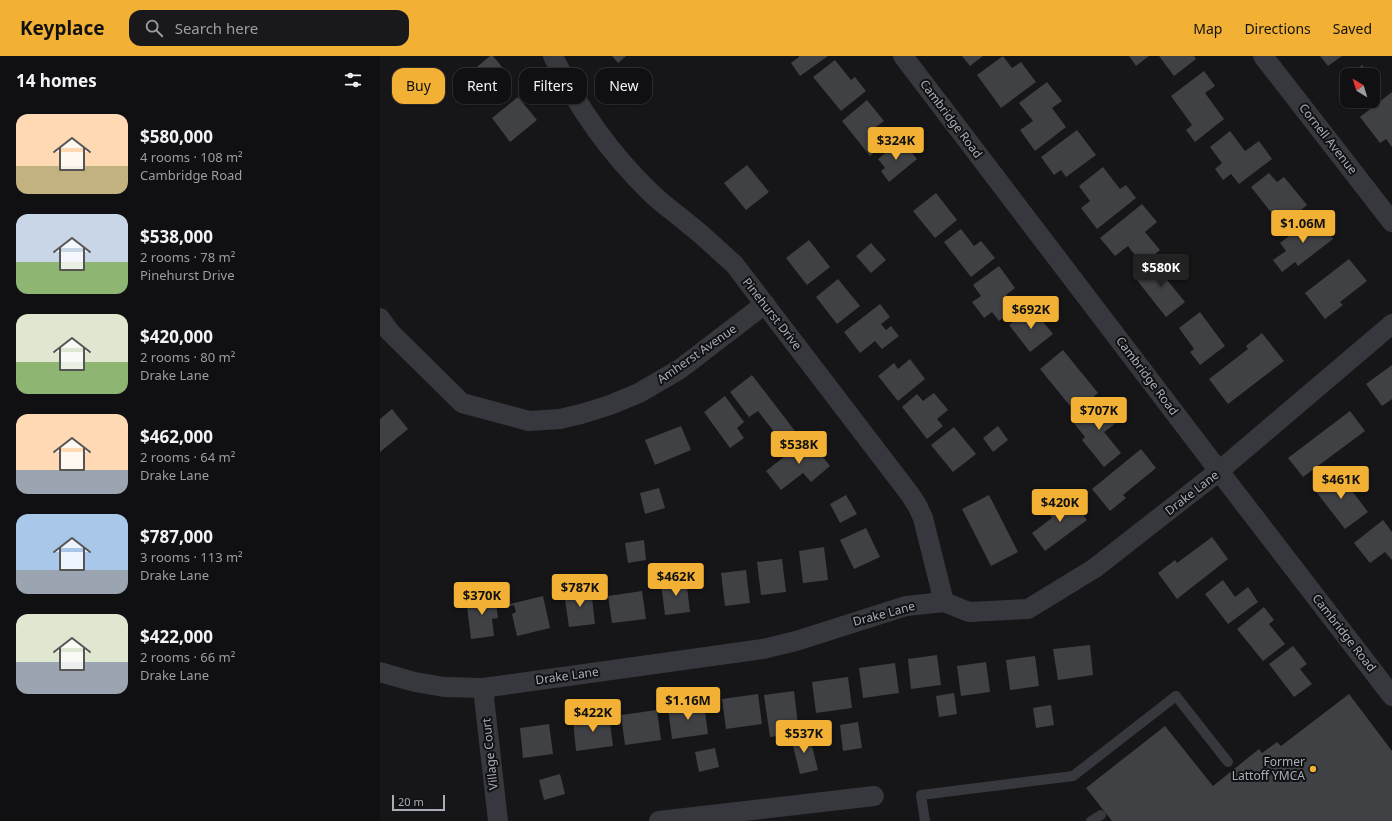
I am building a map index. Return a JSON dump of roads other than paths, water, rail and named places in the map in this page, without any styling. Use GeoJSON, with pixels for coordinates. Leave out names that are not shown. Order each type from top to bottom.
{"type":"FeatureCollection","features":[{"type":"Feature","properties":{"kind":"street","name":"Pinehurst Drive"},"geometry":{"type":"LineString","coordinates":[[553,56],[578,103],[600,136],[651,193],[708,240],[734,264],[917,505],[923,518],[944,602]]}},
{"type":"Feature","properties":{"kind":"street","name":"Cambridge Road"},"geometry":{"type":"LineString","coordinates":[[903,56],[1392,696]]}},
{"type":"Feature","properties":{"kind":"street","name":"Cornell Avenue"},"geometry":{"type":"LineString","coordinates":[[1263,56],[1392,222]]}},
{"type":"Feature","properties":{"kind":"street","name":"Amherst Avenue"},"geometry":{"type":"LineString","coordinates":[[380,318],[390,332],[462,403],[529,420],[560,419],[610,405],[639,393],[680,369],[765,304]]}},
{"type":"Feature","properties":{"kind":"street","name":"Drake Lane"},"geometry":{"type":"LineString","coordinates":[[380,672],[415,682],[444,687],[483,688],[763,648],[796,641],[906,606],[944,602],[968,612],[1028,609],[1095,568],[1219,471],[1392,324]]}},
{"type":"Feature","properties":{"kind":"street","name":"Village Court"},"geometry":{"type":"LineString","coordinates":[[483,688],[498,821]]}},
{"type":"Feature","properties":{"kind":"street"},"geometry":{"type":"LineString","coordinates":[[660,821],[874,796]]}},
{"type":"Feature","properties":{"kind":"lane"},"geometry":{"type":"LineString","coordinates":[[925,821],[921,795],[1073,776],[1176,696],[1228,762]]}},
{"type":"Feature","properties":{"kind":"lane"},"geometry":{"type":"LineString","coordinates":[[1091,821],[1101,815]]}},
{"type":"Feature","properties":{"kind":"place","name":"Former Lattoff YMCA"},"geometry":{"type":"Point","coordinates":[1313,769]}}]}
